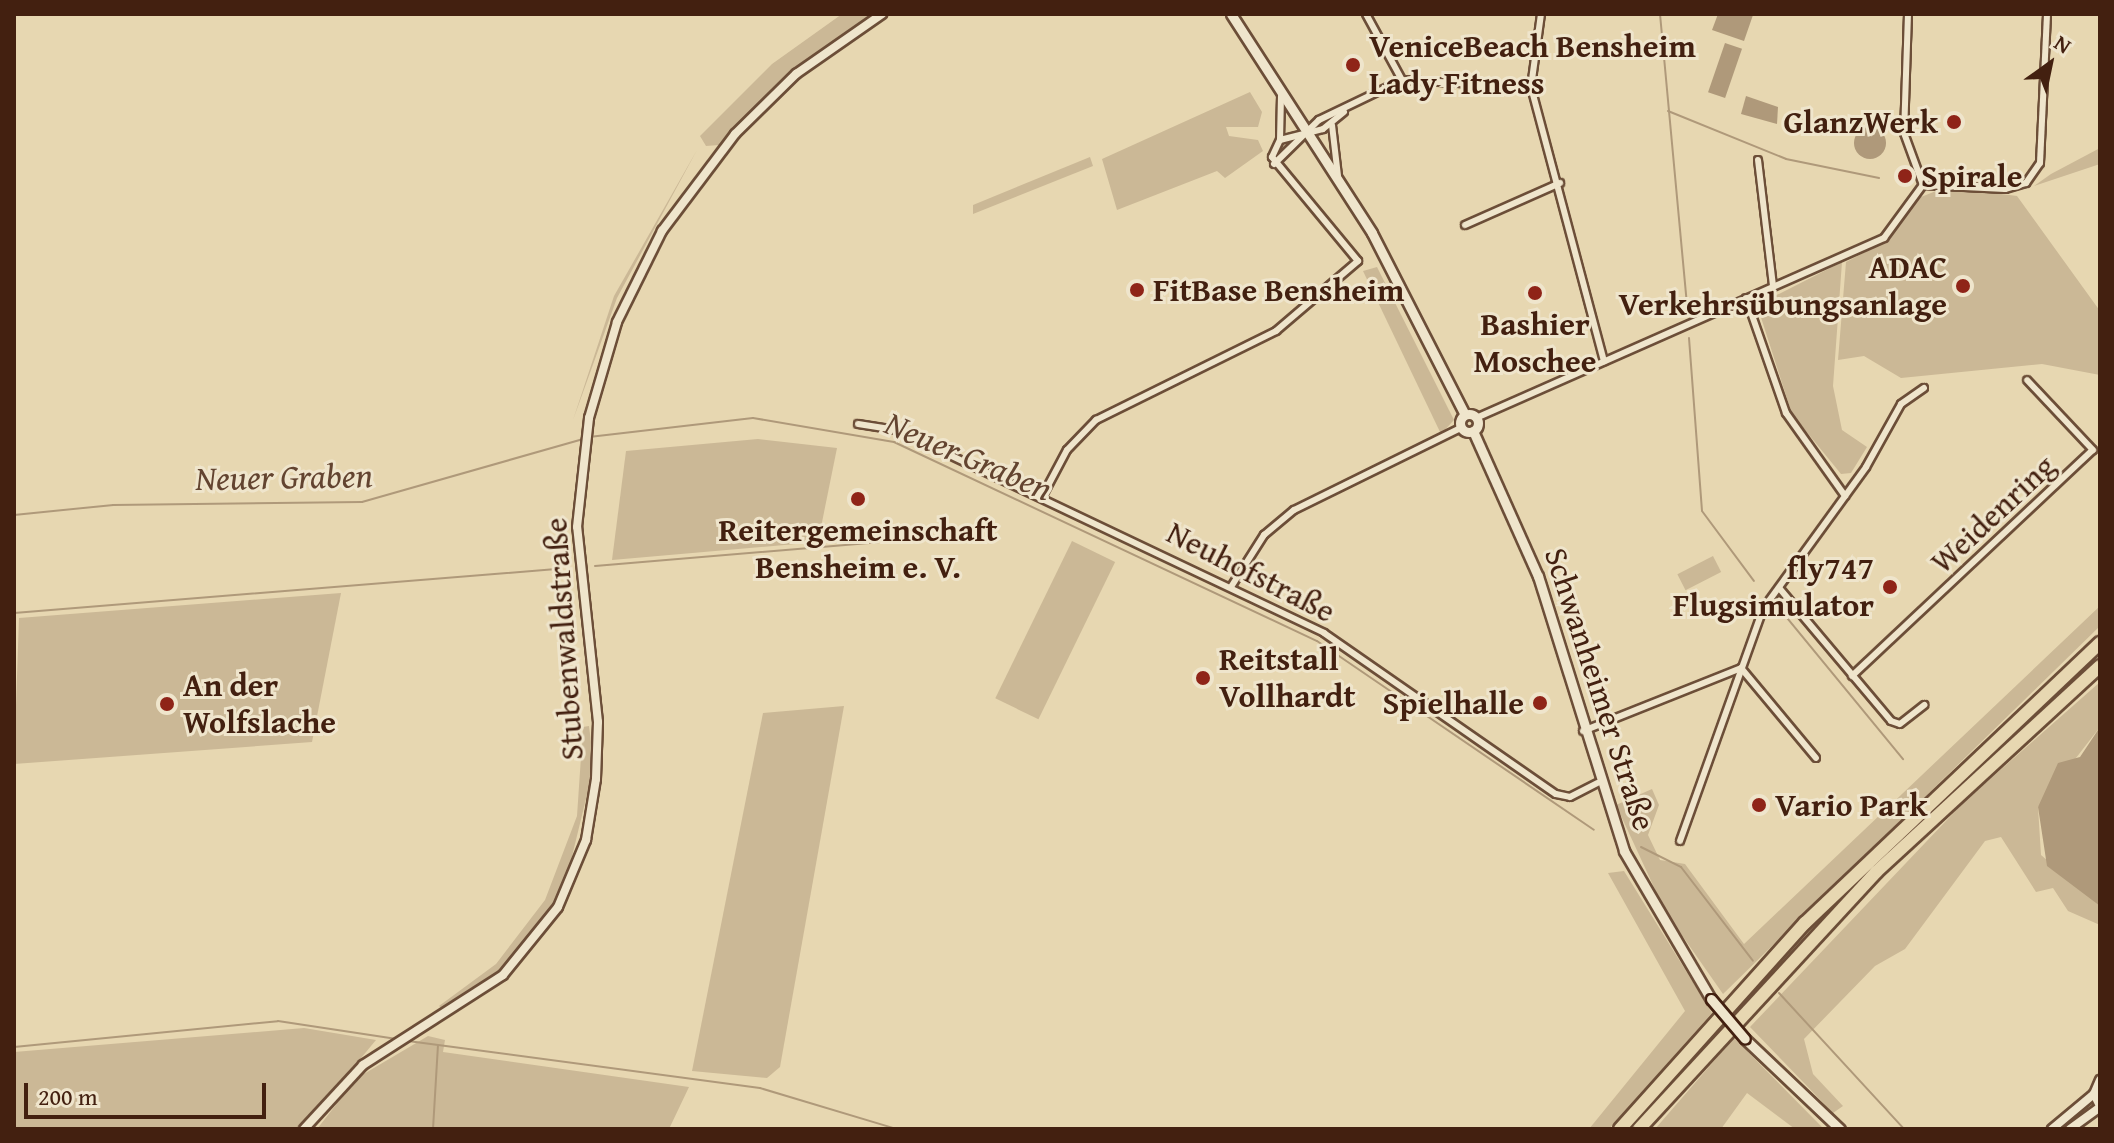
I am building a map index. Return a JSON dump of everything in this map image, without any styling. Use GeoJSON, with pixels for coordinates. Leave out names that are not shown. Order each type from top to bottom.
{"type":"FeatureCollection","features":[{"type":"Feature","properties":{"kind":"highway"},"geometry":{"type":"LineString","coordinates":[[1620,1129],[1805,923],[2100,643]]}},
{"type":"Feature","properties":{"kind":"highway"},"geometry":{"type":"LineString","coordinates":[[1639,1129],[1876,872],[2100,666]]}},
{"type":"Feature","properties":{"kind":"main road"},"geometry":{"type":"LineString","coordinates":[[1231,14],[1338,176],[1465,415],[1461,428],[1473,431],[1476,418],[1465,415]]}},
{"type":"Feature","properties":{"kind":"main road","name":"Schwanheimer Straße"},"geometry":{"type":"LineString","coordinates":[[1473,431],[1538,576],[1598,783],[1645,895],[1711,999],[1745,1039],[1840,1129]]}},
{"type":"Feature","properties":{"kind":"street","name":"Stubenwaldstraße"},"geometry":{"type":"LineString","coordinates":[[304,1129],[321,1107],[391,1047],[475,998],[520,958],[558,907],[586,840],[598,732],[578,570],[582,459],[589,418],[617,322],[686,194],[796,74],[882,14]]}},
{"type":"Feature","properties":{"kind":"street"},"geometry":{"type":"LineString","coordinates":[[1366,14],[1402,80]]}},
{"type":"Feature","properties":{"kind":"street"},"geometry":{"type":"LineString","coordinates":[[1541,14],[1531,87],[1560,183],[1604,361]]}},
{"type":"Feature","properties":{"kind":"street"},"geometry":{"type":"LineString","coordinates":[[1908,14],[1904,133],[1923,185]]}},
{"type":"Feature","properties":{"kind":"street"},"geometry":{"type":"LineString","coordinates":[[1923,185],[2005,189],[2035,175],[2047,14]]}},
{"type":"Feature","properties":{"kind":"street"},"geometry":{"type":"LineString","coordinates":[[1274,164],[1308,132],[1402,80],[1531,87]]}},
{"type":"Feature","properties":{"kind":"street"},"geometry":{"type":"LineString","coordinates":[[1042,497],[1067,450],[1096,420],[1276,331],[1358,261],[1274,164],[1272,151],[1280,140],[1281,93]]}},
{"type":"Feature","properties":{"kind":"street"},"geometry":{"type":"LineString","coordinates":[[1280,140],[1332,124],[1344,112]]}},
{"type":"Feature","properties":{"kind":"street"},"geometry":{"type":"LineString","coordinates":[[1332,124],[1338,176]]}},
{"type":"Feature","properties":{"kind":"street"},"geometry":{"type":"LineString","coordinates":[[1758,160],[1773,286]]}},
{"type":"Feature","properties":{"kind":"street"},"geometry":{"type":"LineString","coordinates":[[1465,225],[1560,183]]}},
{"type":"Feature","properties":{"kind":"street"},"geometry":{"type":"LineString","coordinates":[[1476,418],[1884,238],[1923,185]]}},
{"type":"Feature","properties":{"kind":"street"},"geometry":{"type":"LineString","coordinates":[[1746,298],[1786,413],[1845,496]]}},
{"type":"Feature","properties":{"kind":"street","name":"Weidenring"},"geometry":{"type":"LineString","coordinates":[[1852,676],[2093,450],[2027,380]]}},
{"type":"Feature","properties":{"kind":"street"},"geometry":{"type":"LineString","coordinates":[[1680,841],[1763,609],[1845,496],[1901,404],[1924,388]]}},
{"type":"Feature","properties":{"kind":"street","name":"Neuhofstraße"},"geometry":{"type":"LineString","coordinates":[[858,424],[897,430],[1324,633],[1556,794],[1570,797],[1598,783]]}},
{"type":"Feature","properties":{"kind":"street"},"geometry":{"type":"LineString","coordinates":[[1231,587],[1264,535],[1294,510],[1461,428]]}},
{"type":"Feature","properties":{"kind":"street"},"geometry":{"type":"LineString","coordinates":[[1780,589],[1895,724],[1924,705]]}},
{"type":"Feature","properties":{"kind":"street"},"geometry":{"type":"LineString","coordinates":[[1583,731],[1633,717],[1741,668]]}},
{"type":"Feature","properties":{"kind":"street"},"geometry":{"type":"LineString","coordinates":[[1741,668],[1816,758]]}},
{"type":"Feature","properties":{"kind":"street"},"geometry":{"type":"LineString","coordinates":[[2052,1129],[2094,1094],[2100,1080]]}},
{"type":"Feature","properties":{"kind":"street"},"geometry":{"type":"LineString","coordinates":[[2070,1129],[2100,1106],[2094,1094]]}},
{"type":"Feature","properties":{"kind":"street","name":"Stubenwaldstraße"},"geometry":{"type":"LineString","coordinates":[[313,1129],[321,1107]]}},
{"type":"Feature","properties":{"kind":"shaded area"},"geometry":{"type":"Polygon","coordinates":[[[842,14],[874,14],[821,49],[719,145],[706,146],[700,136],[772,64],[842,14]]]}},
{"type":"Feature","properties":{"kind":"shaded area"},"geometry":{"type":"Polygon","coordinates":[[[1718,14],[1753,15],[1744,41],[1712,30],[1718,14]]]}},
{"type":"Feature","properties":{"kind":"shaded area"},"geometry":{"type":"Polygon","coordinates":[[[1725,43],[1742,49],[1725,98],[1708,92],[1725,43]]]}},
{"type":"Feature","properties":{"kind":"shaded area"},"geometry":{"type":"Polygon","coordinates":[[[1250,92],[1262,112],[1258,127],[1226,127],[1229,136],[1258,140],[1263,151],[1225,178],[1217,171],[1117,210],[1102,159],[1250,92]]]}},
{"type":"Feature","properties":{"kind":"shaded area"},"geometry":{"type":"Polygon","coordinates":[[[1746,96],[1778,107],[1777,124],[1741,114],[1746,96]]]}},
{"type":"Feature","properties":{"kind":"shaded area"},"geometry":{"type":"Polygon","coordinates":[[[1870,127],[1881,132],[1886,143],[1881,154],[1870,159],[1859,154],[1854,143],[1859,132],[1870,127]]]}},
{"type":"Feature","properties":{"kind":"shaded area"},"geometry":{"type":"Polygon","coordinates":[[[2100,148],[2100,164],[2034,186],[2051,174],[2100,148]]]}},
{"type":"Feature","properties":{"kind":"shaded area"},"geometry":{"type":"Polygon","coordinates":[[[697,150],[617,298],[573,420],[614,296],[697,150]]]}},
{"type":"Feature","properties":{"kind":"shaded area"},"geometry":{"type":"Polygon","coordinates":[[[1090,157],[1093,166],[973,214],[973,205],[1090,157]]]}},
{"type":"Feature","properties":{"kind":"shaded area","name":"ADAC Verkehrsübungsanlage"},"geometry":{"type":"Polygon","coordinates":[[[1946,187],[2017,196],[2100,311],[2100,375],[2042,364],[1901,378],[1864,356],[1838,360],[1846,262],[1885,242],[1921,197],[1946,187]]]}},
{"type":"Feature","properties":{"kind":"shaded area"},"geometry":{"type":"Polygon","coordinates":[[[1842,262],[1833,386],[1842,430],[1867,447],[1851,473],[1841,474],[1792,414],[1757,305],[1842,262]]]}},
{"type":"Feature","properties":{"kind":"shaded area"},"geometry":{"type":"Polygon","coordinates":[[[1377,267],[1454,420],[1441,434],[1363,271],[1377,267]]]}},
{"type":"Feature","properties":{"kind":"shaded area"},"geometry":{"type":"Polygon","coordinates":[[[758,439],[837,448],[818,542],[612,560],[626,451],[758,439]]]}},
{"type":"Feature","properties":{"kind":"shaded area"},"geometry":{"type":"Polygon","coordinates":[[[1072,541],[1115,562],[1038,719],[995,698],[1072,541]]]}},
{"type":"Feature","properties":{"kind":"shaded area"},"geometry":{"type":"Polygon","coordinates":[[[1713,556],[1721,572],[1686,590],[1677,574],[1713,556]]]}},
{"type":"Feature","properties":{"kind":"shaded area","name":"An der Wolfslache"},"geometry":{"type":"Polygon","coordinates":[[[341,593],[312,742],[14,764],[19,618],[341,593]]]}},
{"type":"Feature","properties":{"kind":"shaded area"},"geometry":{"type":"Polygon","coordinates":[[[2100,606],[2100,626],[1723,994],[1665,911],[1616,805],[1652,789],[1659,805],[1648,835],[1660,860],[1685,864],[1744,944],[2100,606]]]}},
{"type":"Feature","properties":{"kind":"shaded area"},"geometry":{"type":"Polygon","coordinates":[[[2100,682],[2100,727],[2038,807],[2041,855],[2100,906],[2100,925],[2068,911],[2053,888],[2036,892],[2001,837],[1985,841],[1905,949],[1875,966],[1804,1039],[1813,1074],[1843,1106],[1833,1113],[1750,1027],[1964,802],[2100,682]]]}},
{"type":"Feature","properties":{"kind":"shaded area"},"geometry":{"type":"Polygon","coordinates":[[[844,706],[780,1067],[767,1078],[692,1071],[763,713],[844,706]]]}},
{"type":"Feature","properties":{"kind":"shaded area"},"geometry":{"type":"Polygon","coordinates":[[[589,726],[594,766],[565,885],[513,961],[446,1012],[439,1006],[496,964],[545,900],[577,816],[583,727],[589,726]]]}},
{"type":"Feature","properties":{"kind":"shaded area"},"geometry":{"type":"Polygon","coordinates":[[[2100,727],[2100,906],[2047,866],[2038,807],[2058,763],[2080,757],[2100,727]]]}},
{"type":"Feature","properties":{"kind":"shaded area"},"geometry":{"type":"Polygon","coordinates":[[[1624,871],[1712,1013],[1609,1129],[1589,1129],[1685,1011],[1608,873],[1624,871]]]}},
{"type":"Feature","properties":{"kind":"shaded area"},"geometry":{"type":"Polygon","coordinates":[[[304,1028],[376,1040],[302,1129],[14,1129],[14,1052],[304,1028]]]}},
{"type":"Feature","properties":{"kind":"shaded area"},"geometry":{"type":"Polygon","coordinates":[[[428,1036],[445,1040],[443,1052],[689,1087],[669,1129],[317,1129],[357,1078],[428,1036]]]}},
{"type":"Feature","properties":{"kind":"shaded area"},"geometry":{"type":"Polygon","coordinates":[[[1734,1038],[1824,1129],[1795,1129],[1747,1093],[1721,1129],[1655,1129],[1734,1038]]]}},
{"type":"Feature","properties":{"kind":"waterway"},"geometry":{"type":"LineString","coordinates":[[1660,14],[1688,314]]}},
{"type":"Feature","properties":{"kind":"waterway"},"geometry":{"type":"LineString","coordinates":[[1668,111],[1786,159],[1879,178]]}},
{"type":"Feature","properties":{"kind":"waterway"},"geometry":{"type":"LineString","coordinates":[[1689,338],[1702,511],[1754,581]]}},
{"type":"Feature","properties":{"kind":"waterway","name":"Neuer Graben"},"geometry":{"type":"LineString","coordinates":[[589,437],[753,418],[894,442],[1317,641],[1594,830]]}},
{"type":"Feature","properties":{"kind":"waterway","name":"Neuer Graben"},"geometry":{"type":"LineString","coordinates":[[14,515],[113,505],[362,502],[583,439]]}},
{"type":"Feature","properties":{"kind":"waterway"},"geometry":{"type":"LineString","coordinates":[[595,566],[878,542]]}},
{"type":"Feature","properties":{"kind":"waterway"},"geometry":{"type":"LineString","coordinates":[[14,613],[556,569]]}},
{"type":"Feature","properties":{"kind":"waterway"},"geometry":{"type":"LineString","coordinates":[[1778,607],[1903,759]]}},
{"type":"Feature","properties":{"kind":"waterway","name":"Neuer Graben"},"geometry":{"type":"LineString","coordinates":[[1641,847],[1681,867],[1753,961]]}},
{"type":"Feature","properties":{"kind":"waterway","name":"Neuer Graben"},"geometry":{"type":"LineString","coordinates":[[1779,993],[1904,1129]]}},
{"type":"Feature","properties":{"kind":"waterway"},"geometry":{"type":"LineString","coordinates":[[14,1047],[278,1021],[397,1039]]}},
{"type":"Feature","properties":{"kind":"waterway"},"geometry":{"type":"LineString","coordinates":[[408,1041],[760,1088],[897,1129]]}},
{"type":"Feature","properties":{"kind":"waterway"},"geometry":{"type":"LineString","coordinates":[[433,1129],[438,1046]]}},
{"type":"Feature","properties":{"kind":"place","name":"VeniceBeach Bensheim Lady Fitness"},"geometry":{"type":"Point","coordinates":[1353,65]}},
{"type":"Feature","properties":{"kind":"place","name":"GlanzWerk"},"geometry":{"type":"Point","coordinates":[1954,122]}},
{"type":"Feature","properties":{"kind":"place","name":"Spirale"},"geometry":{"type":"Point","coordinates":[1905,176]}},
{"type":"Feature","properties":{"kind":"place","name":"ADAC Verkehrsübungsanlage"},"geometry":{"type":"Point","coordinates":[1963,286]}},
{"type":"Feature","properties":{"kind":"place","name":"FitBase Bensheim"},"geometry":{"type":"Point","coordinates":[1137,290]}},
{"type":"Feature","properties":{"kind":"place","name":"Bashier Moschee"},"geometry":{"type":"Point","coordinates":[1535,293]}},
{"type":"Feature","properties":{"kind":"place","name":"Reitergemeinschaft Bensheim e. V."},"geometry":{"type":"Point","coordinates":[858,499]}},
{"type":"Feature","properties":{"kind":"place","name":"fly747 Flugsimulator"},"geometry":{"type":"Point","coordinates":[1890,587]}},
{"type":"Feature","properties":{"kind":"place","name":"Reitstall Vollhardt"},"geometry":{"type":"Point","coordinates":[1203,678]}},
{"type":"Feature","properties":{"kind":"place","name":"Spielhalle"},"geometry":{"type":"Point","coordinates":[1540,703]}},
{"type":"Feature","properties":{"kind":"place","name":"An der Wolfslache"},"geometry":{"type":"Point","coordinates":[167,704]}},
{"type":"Feature","properties":{"kind":"place","name":"Vario Park"},"geometry":{"type":"Point","coordinates":[1759,805]}}]}
